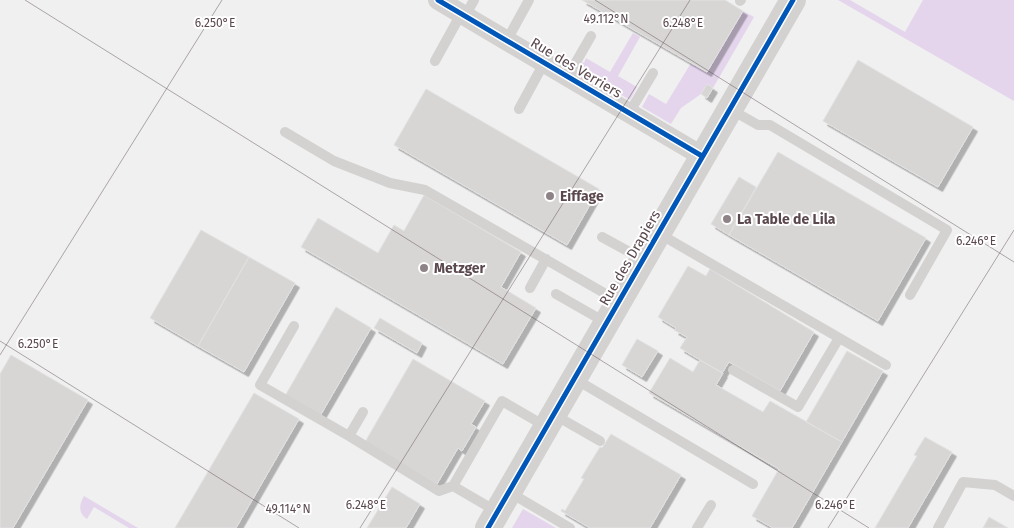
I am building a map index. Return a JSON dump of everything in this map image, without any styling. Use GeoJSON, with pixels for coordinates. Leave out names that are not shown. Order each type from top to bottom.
{"type":"FeatureCollection","features":[{"type":"Feature","properties":{"kind":"street","name":"Rue des Verriers"},"geometry":{"type":"LineString","coordinates":[[438,0],[467,10],[507,40],[544,63],[702,156]]}},
{"type":"Feature","properties":{"kind":"street","name":"Rue des Drapiers"},"geometry":{"type":"LineString","coordinates":[[497,515],[793,0]]}},
{"type":"Feature","properties":{"kind":"lane"},"geometry":{"type":"LineString","coordinates":[[507,40],[529,0]]}},
{"type":"Feature","properties":{"kind":"lane"},"geometry":{"type":"LineString","coordinates":[[435,61],[467,10]]}},
{"type":"Feature","properties":{"kind":"lane"},"geometry":{"type":"LineString","coordinates":[[568,76],[591,36]]}},
{"type":"Feature","properties":{"kind":"lane"},"geometry":{"type":"LineString","coordinates":[[519,109],[544,63]]}},
{"type":"Feature","properties":{"kind":"lane"},"geometry":{"type":"LineString","coordinates":[[629,113],[653,73]]}},
{"type":"Feature","properties":{"kind":"lane"},"geometry":{"type":"LineString","coordinates":[[730,109],[758,125],[770,126],[947,230],[910,295]]}},
{"type":"Feature","properties":{"kind":"lane"},"geometry":{"type":"LineString","coordinates":[[285,132],[334,161],[390,183],[425,190],[546,259],[612,312]]}},
{"type":"Feature","properties":{"kind":"lane"},"geometry":{"type":"LineString","coordinates":[[658,232],[886,364]]}},
{"type":"Feature","properties":{"kind":"lane"},"geometry":{"type":"LineString","coordinates":[[602,237],[642,260]]}},
{"type":"Feature","properties":{"kind":"lane"},"geometry":{"type":"LineString","coordinates":[[530,288],[546,259]]}},
{"type":"Feature","properties":{"kind":"lane"},"geometry":{"type":"LineString","coordinates":[[556,294],[612,312]]}},
{"type":"Feature","properties":{"kind":"lane"},"geometry":{"type":"LineString","coordinates":[[294,326],[260,385],[439,490],[453,486],[502,401],[600,441]]}},
{"type":"Feature","properties":{"kind":"lane"},"geometry":{"type":"LineString","coordinates":[[733,370],[798,407],[839,338]]}},
{"type":"Feature","properties":{"kind":"lane"},"geometry":{"type":"LineString","coordinates":[[574,379],[753,484]]}},
{"type":"Feature","properties":{"kind":"lane"},"geometry":{"type":"LineString","coordinates":[[349,436],[362,412]]}},
{"type":"Feature","properties":{"kind":"lane"},"geometry":{"type":"LineString","coordinates":[[938,528],[963,482],[995,485],[1014,496]]}},
{"type":"Feature","properties":{"kind":"lane"},"geometry":{"type":"LineString","coordinates":[[453,486],[497,515],[570,528]]}},
{"type":"Feature","properties":{"kind":"lane"},"geometry":{"type":"LineString","coordinates":[[697,528],[711,505]]}},
{"type":"Feature","properties":{"kind":"shaded area"},"geometry":{"type":"Polygon","coordinates":[[[838,0],[850,0],[905,32],[923,0],[1014,0],[1014,101],[838,0]]]}},
{"type":"Feature","properties":{"kind":"shaded area"},"geometry":{"type":"Polygon","coordinates":[[[743,11],[754,17],[713,88],[707,84],[701,94],[681,108],[671,124],[642,107],[649,94],[666,104],[691,63],[707,72],[743,11]]]}},
{"type":"Feature","properties":{"kind":"shaded area"},"geometry":{"type":"Polygon","coordinates":[[[633,33],[640,37],[618,76],[637,87],[630,100],[581,71],[582,62],[584,63],[586,58],[610,72],[633,33]]]}},
{"type":"Feature","properties":{"kind":"shaded area"},"geometry":{"type":"Polygon","coordinates":[[[84,496],[138,528],[129,528],[94,507],[87,519],[80,509],[84,496]]]}},
{"type":"Feature","properties":{"kind":"shaded area"},"geometry":{"type":"Polygon","coordinates":[[[523,509],[556,528],[512,528],[523,509]]]}},
{"type":"Feature","properties":{"kind":"building"},"geometry":{"type":"Polygon","coordinates":[[[582,0],[725,0],[743,11],[707,72],[582,0]]]}},
{"type":"Feature","properties":{"kind":"building"},"geometry":{"type":"Polygon","coordinates":[[[858,60],[973,127],[938,187],[823,121],[858,60]]]}},
{"type":"Feature","properties":{"kind":"building"},"geometry":{"type":"Polygon","coordinates":[[[707,84],[713,88],[707,98],[701,94],[707,84]]]}},
{"type":"Feature","properties":{"kind":"building"},"geometry":{"type":"Polygon","coordinates":[[[426,89],[599,189],[567,245],[394,145],[426,89]]]}},
{"type":"Feature","properties":{"kind":"building"},"geometry":{"type":"Polygon","coordinates":[[[778,152],[926,238],[878,321],[729,235],[778,152]]]}},
{"type":"Feature","properties":{"kind":"building"},"geometry":{"type":"Polygon","coordinates":[[[739,177],[756,187],[729,235],[711,224],[739,177]]]}},
{"type":"Feature","properties":{"kind":"building","name":"Metzger"},"geometry":{"type":"Polygon","coordinates":[[[424,195],[521,252],[501,287],[536,308],[503,364],[301,247],[318,218],[378,253],[394,225],[404,231],[424,195]]]}},
{"type":"Feature","properties":{"kind":"building"},"geometry":{"type":"Polygon","coordinates":[[[201,230],[249,257],[198,346],[150,318],[201,230]]]}},
{"type":"Feature","properties":{"kind":"building"},"geometry":{"type":"Polygon","coordinates":[[[249,257],[295,283],[244,372],[198,346],[249,257]]]}},
{"type":"Feature","properties":{"kind":"building"},"geometry":{"type":"Polygon","coordinates":[[[688,266],[706,276],[710,269],[814,332],[780,391],[729,362],[722,373],[680,348],[687,337],[674,330],[676,328],[658,317],[688,266]]]}},
{"type":"Feature","properties":{"kind":"building"},"geometry":{"type":"Polygon","coordinates":[[[336,307],[371,328],[320,416],[285,396],[336,307]]]}},
{"type":"Feature","properties":{"kind":"building"},"geometry":{"type":"Polygon","coordinates":[[[380,318],[422,343],[417,353],[374,328],[380,318]]]}},
{"type":"Feature","properties":{"kind":"building"},"geometry":{"type":"Polygon","coordinates":[[[637,339],[658,351],[642,377],[622,365],[637,339]]]}},
{"type":"Feature","properties":{"kind":"building"},"geometry":{"type":"Polygon","coordinates":[[[847,351],[883,371],[842,442],[806,422],[847,351]]]}},
{"type":"Feature","properties":{"kind":"building"},"geometry":{"type":"Polygon","coordinates":[[[11,355],[88,400],[13,528],[0,528],[0,374],[11,355]]]}},
{"type":"Feature","properties":{"kind":"building"},"geometry":{"type":"Polygon","coordinates":[[[670,358],[693,372],[700,360],[723,373],[716,385],[763,412],[770,401],[842,442],[792,528],[773,528],[752,516],[779,469],[649,393],[670,358]]]}},
{"type":"Feature","properties":{"kind":"building"},"geometry":{"type":"Polygon","coordinates":[[[413,359],[485,401],[471,424],[476,427],[462,451],[458,448],[437,484],[365,442],[413,359]]]}},
{"type":"Feature","properties":{"kind":"building"},"geometry":{"type":"Polygon","coordinates":[[[254,393],[299,419],[236,528],[175,528],[254,393]]]}},
{"type":"Feature","properties":{"kind":"building"},"geometry":{"type":"Polygon","coordinates":[[[611,434],[681,475],[650,528],[590,528],[561,511],[562,509],[565,511],[584,479],[581,478],[600,447],[602,448],[611,434]]]}},
{"type":"Feature","properties":{"kind":"building"},"geometry":{"type":"Polygon","coordinates":[[[925,437],[952,452],[908,528],[875,528],[917,456],[914,455],[925,437]]]}},
{"type":"Feature","properties":{"kind":"building"},"geometry":{"type":"Polygon","coordinates":[[[392,487],[420,504],[406,528],[367,528],[392,487]]]}},
{"type":"Feature","properties":{"kind":"building"},"geometry":{"type":"Polygon","coordinates":[[[989,517],[1008,528],[983,528],[989,517]]]}},
{"type":"Feature","properties":{"kind":"cycle path"},"geometry":{"type":"LineString","coordinates":[[438,0],[702,156]]}},
{"type":"Feature","properties":{"kind":"cycle path"},"geometry":{"type":"LineString","coordinates":[[488,528],[793,0]]}},
{"type":"Feature","properties":{"kind":"place","name":"Eiffage"},"geometry":{"type":"Point","coordinates":[550,196]}},
{"type":"Feature","properties":{"kind":"place","name":"La Table de Lila"},"geometry":{"type":"Point","coordinates":[727,219]}},
{"type":"Feature","properties":{"kind":"place","name":"Metzger"},"geometry":{"type":"Point","coordinates":[424,268]}}]}
